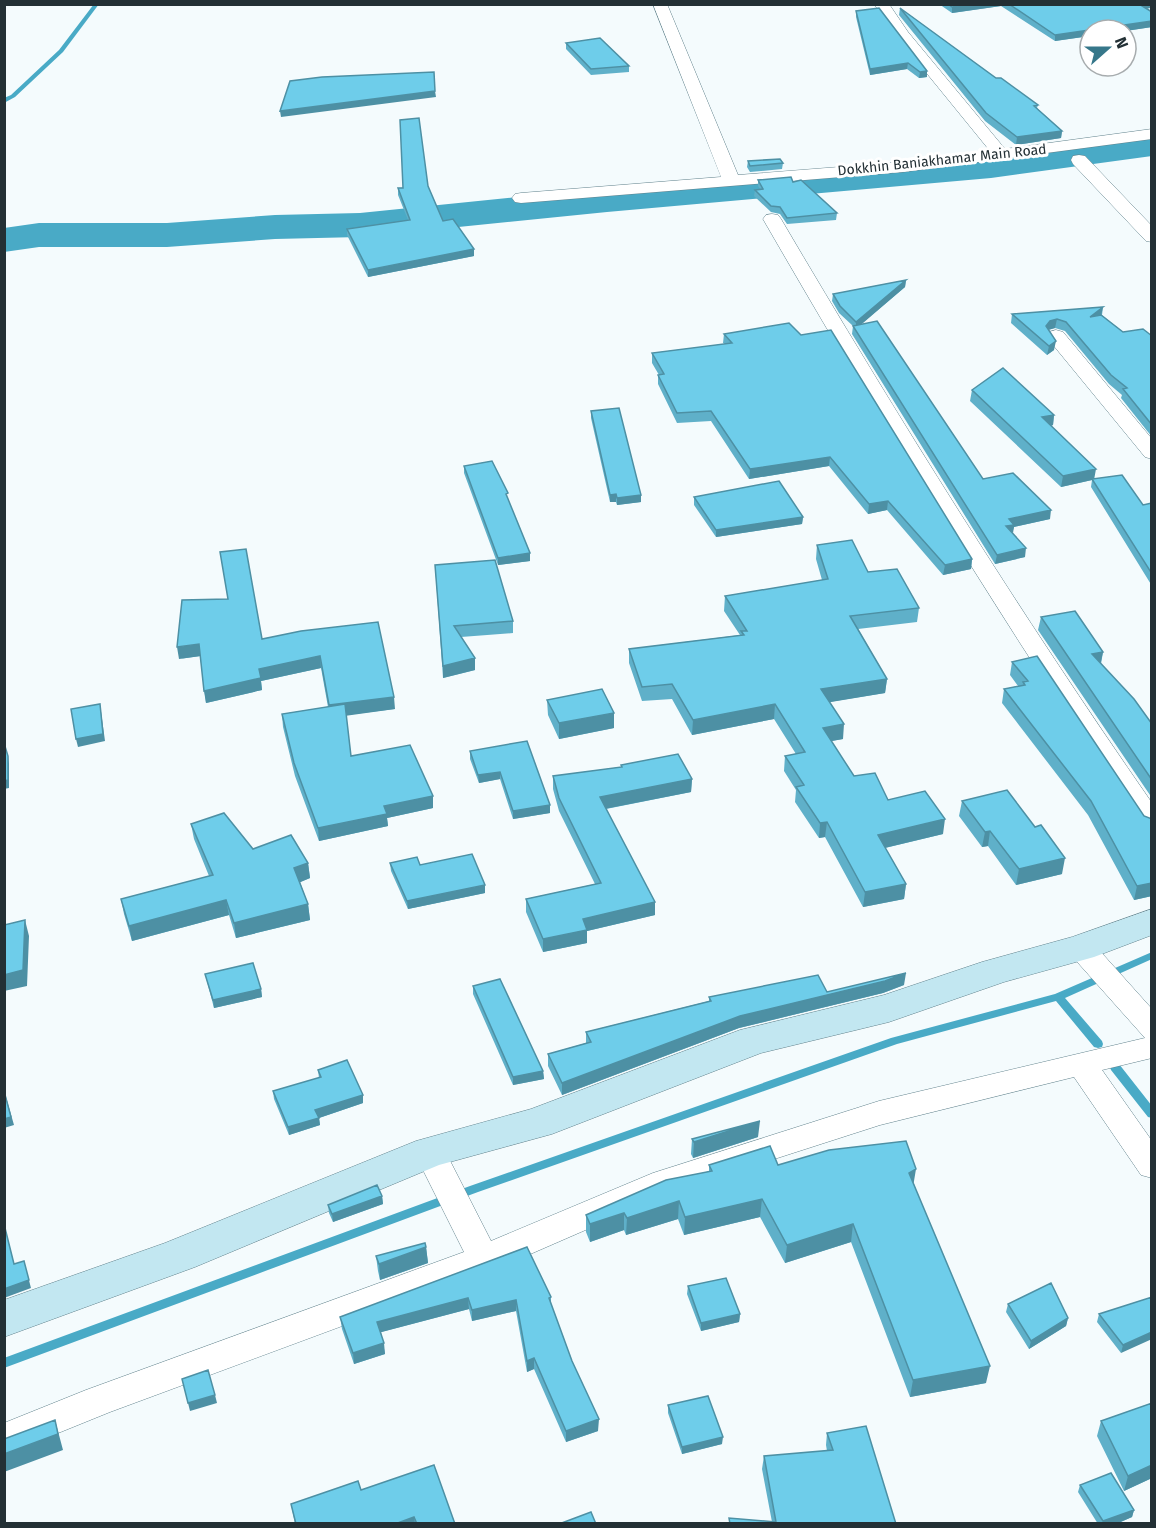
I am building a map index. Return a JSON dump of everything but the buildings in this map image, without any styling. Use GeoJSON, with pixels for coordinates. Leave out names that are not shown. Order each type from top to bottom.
{"type":"FeatureCollection","features":[{"type":"Feature","properties":{"kind":"street"},"geometry":{"type":"LineString","coordinates":[[660,4],[731,180]]}},
{"type":"Feature","properties":{"kind":"street"},"geometry":{"type":"LineString","coordinates":[[881,4],[1002,154]]}},
{"type":"Feature","properties":{"kind":"street","name":"Dokkhin Baniakhamar Main Road"},"geometry":{"type":"LineString","coordinates":[[521,198],[903,167],[1152,134]]}},
{"type":"Feature","properties":{"kind":"street"},"geometry":{"type":"LineString","coordinates":[[1079,160],[1152,237]]}},
{"type":"Feature","properties":{"kind":"street"},"geometry":{"type":"LineString","coordinates":[[772,219],[835,329],[958,529],[1084,726],[1152,823]]}},
{"type":"Feature","properties":{"kind":"street"},"geometry":{"type":"LineString","coordinates":[[1056,336],[1152,453]]}},
{"type":"Feature","properties":{"kind":"street"},"geometry":{"type":"LineString","coordinates":[[4,1319],[180,1255],[430,1152],[538,1123],[754,1040],[890,1008],[995,971],[1082,948],[1152,921]]}},
{"type":"Feature","properties":{"kind":"street"},"geometry":{"type":"LineString","coordinates":[[1082,948],[1152,1029]]}},
{"type":"Feature","properties":{"kind":"street"},"geometry":{"type":"LineString","coordinates":[[4,1439],[98,1401],[484,1259],[664,1182],[879,1113],[1152,1047]]}},
{"type":"Feature","properties":{"kind":"street"},"geometry":{"type":"LineString","coordinates":[[1081,1064],[1152,1166]]}},
{"type":"Feature","properties":{"kind":"street"},"geometry":{"type":"LineString","coordinates":[[430,1152],[484,1259]]}},
{"type":"Feature","properties":{"kind":"waterway"},"geometry":{"type":"LineString","coordinates":[[4,101],[13,96],[61,51],[97,4]]}},
{"type":"Feature","properties":{"kind":"waterway"},"geometry":{"type":"LineString","coordinates":[[4,240],[39,235],[167,235],[275,227],[360,225],[607,200],[991,167],[1152,145]]}},
{"type":"Feature","properties":{"kind":"waterway"},"geometry":{"type":"LineString","coordinates":[[1058,997],[1152,955]]}},
{"type":"Feature","properties":{"kind":"waterway"},"geometry":{"type":"LineString","coordinates":[[4,1363],[474,1189],[895,1041],[1058,997]]}},
{"type":"Feature","properties":{"kind":"waterway"},"geometry":{"type":"LineString","coordinates":[[1058,997],[1098,1044]]}},
{"type":"Feature","properties":{"kind":"waterway"},"geometry":{"type":"LineString","coordinates":[[1115,1067],[1152,1114]]}}]}
